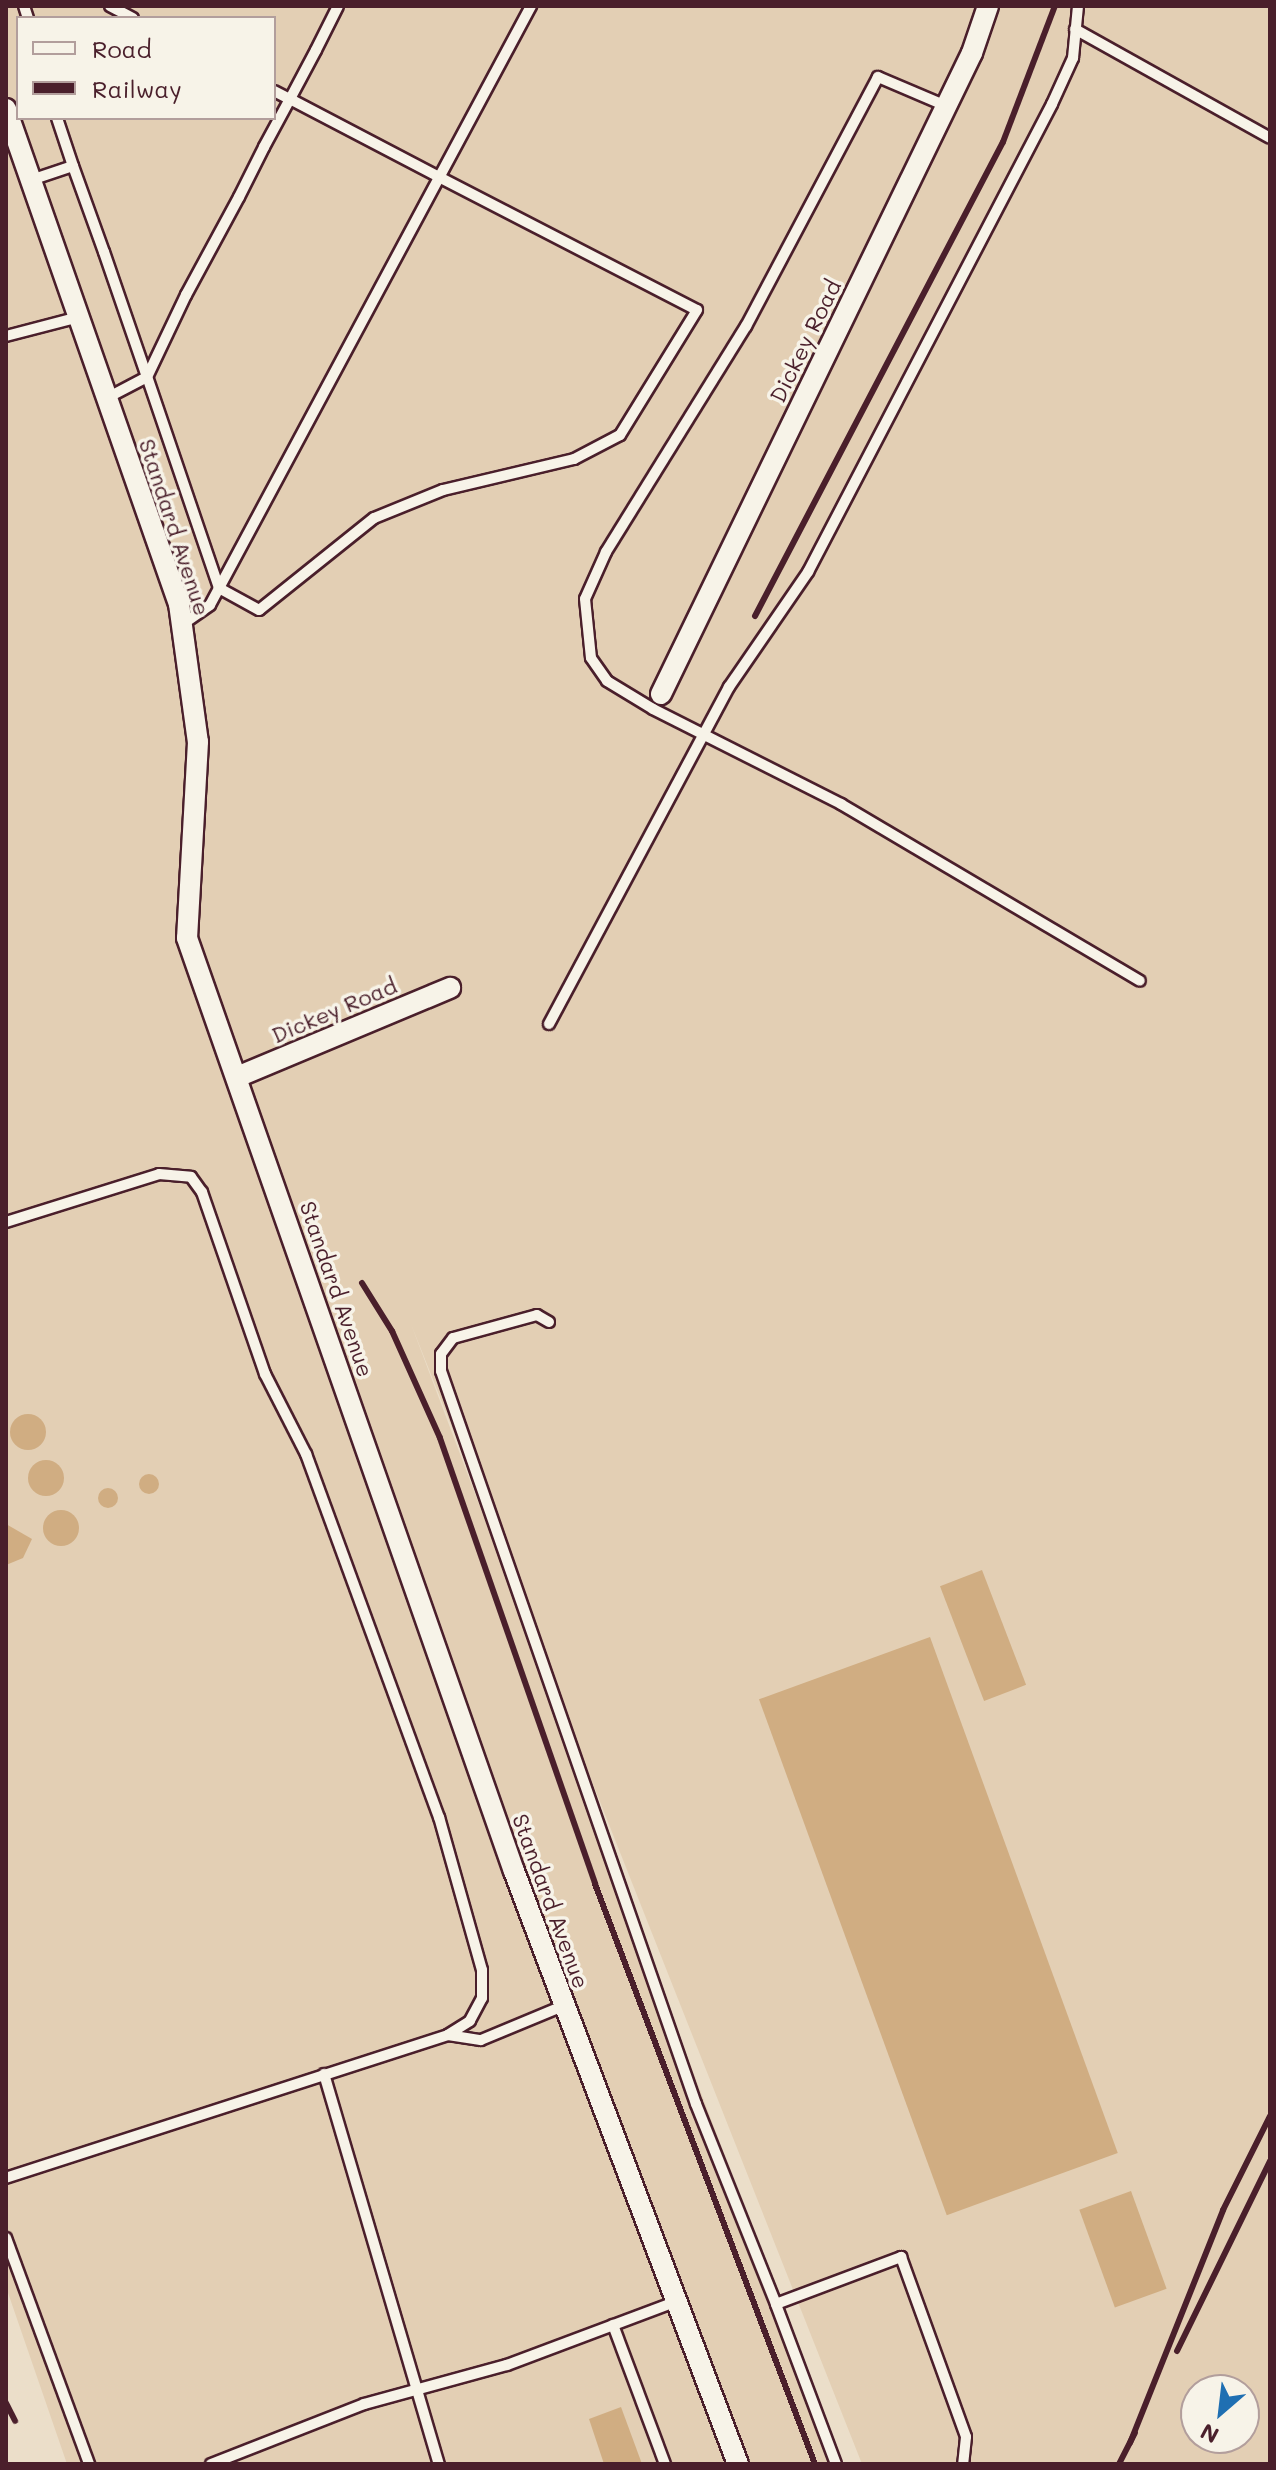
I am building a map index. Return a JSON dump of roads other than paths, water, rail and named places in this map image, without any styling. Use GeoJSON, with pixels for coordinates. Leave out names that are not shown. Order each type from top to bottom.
{"type":"FeatureCollection","features":[{"type":"Feature","properties":{"kind":"street","name":"Dickey Road"},"geometry":{"type":"LineString","coordinates":[[661,694],[946,106],[988,6]]}},
{"type":"Feature","properties":{"kind":"street","name":"Standard Avenue"},"geometry":{"type":"LineString","coordinates":[[6,109],[183,624],[198,742],[187,938],[563,2006],[672,2303],[738,2464]]}},
{"type":"Feature","properties":{"kind":"street","name":"Dickey Road"},"geometry":{"type":"LineString","coordinates":[[237,1077],[450,988]]}},
{"type":"Feature","properties":{"kind":"lane"},"geometry":{"type":"LineString","coordinates":[[110,6],[129,16]]}},
{"type":"Feature","properties":{"kind":"lane"},"geometry":{"type":"LineString","coordinates":[[107,398],[147,377],[338,6]]}},
{"type":"Feature","properties":{"kind":"lane"},"geometry":{"type":"LineString","coordinates":[[183,624],[210,605],[531,6]]}},
{"type":"Feature","properties":{"kind":"lane"},"geometry":{"type":"LineString","coordinates":[[549,1024],[701,736],[808,572],[1052,104],[1073,58],[1078,6]]}},
{"type":"Feature","properties":{"kind":"lane"},"geometry":{"type":"LineString","coordinates":[[1075,29],[1270,138]]}},
{"type":"Feature","properties":{"kind":"lane"},"geometry":{"type":"LineString","coordinates":[[946,106],[878,77],[746,326],[632,501],[585,599],[591,658],[607,681],[701,736],[841,804],[1140,981]]}},
{"type":"Feature","properties":{"kind":"lane"},"geometry":{"type":"LineString","coordinates":[[58,120],[219,588],[259,610],[374,518],[443,490],[601,447],[620,435],[697,310],[276,92]]}},
{"type":"Feature","properties":{"kind":"lane"},"geometry":{"type":"LineString","coordinates":[[31,180],[73,166]]}},
{"type":"Feature","properties":{"kind":"lane"},"geometry":{"type":"LineString","coordinates":[[6,336],[79,317]]}},
{"type":"Feature","properties":{"kind":"lane"},"geometry":{"type":"LineString","coordinates":[[6,1222],[159,1174],[191,1177],[202,1192],[265,1374],[306,1454],[439,1817],[482,1970],[482,1998],[470,2021],[448,2035],[6,2178]]}},
{"type":"Feature","properties":{"kind":"lane"},"geometry":{"type":"LineString","coordinates":[[549,1322],[537,1315],[453,1338],[441,1354],[441,1371],[696,2104],[836,2464]]}},
{"type":"Feature","properties":{"kind":"lane"},"geometry":{"type":"LineString","coordinates":[[448,2035],[481,2040],[563,2006]]}},
{"type":"Feature","properties":{"kind":"lane"},"geometry":{"type":"LineString","coordinates":[[324,2074],[414,2391],[439,2464]]}},
{"type":"Feature","properties":{"kind":"lane"},"geometry":{"type":"LineString","coordinates":[[6,2238],[89,2464]]}},
{"type":"Feature","properties":{"kind":"lane"},"geometry":{"type":"LineString","coordinates":[[776,2304],[901,2257],[966,2437],[963,2464]]}},
{"type":"Feature","properties":{"kind":"lane"},"geometry":{"type":"LineString","coordinates":[[211,2464],[672,2303]]}},
{"type":"Feature","properties":{"kind":"lane"},"geometry":{"type":"LineString","coordinates":[[613,2325],[665,2464]]}},
{"type":"Feature","properties":{"kind":"railway"},"geometry":{"type":"LineString","coordinates":[[755,616],[1003,142],[1055,6]]}},
{"type":"Feature","properties":{"kind":"railway"},"geometry":{"type":"LineString","coordinates":[[362,1283],[392,1331],[440,1438],[595,1884],[815,2464]]}},
{"type":"Feature","properties":{"kind":"railway"},"geometry":{"type":"LineString","coordinates":[[1130,2443],[1223,2210],[1270,2116]]}},
{"type":"Feature","properties":{"kind":"railway"},"geometry":{"type":"LineString","coordinates":[[1177,2351],[1270,2161]]}},
{"type":"Feature","properties":{"kind":"railway"},"geometry":{"type":"LineString","coordinates":[[6,2403],[15,2421]]}},
{"type":"Feature","properties":{"kind":"railway"},"geometry":{"type":"LineString","coordinates":[[1119,2464],[1135,2433]]}}]}
